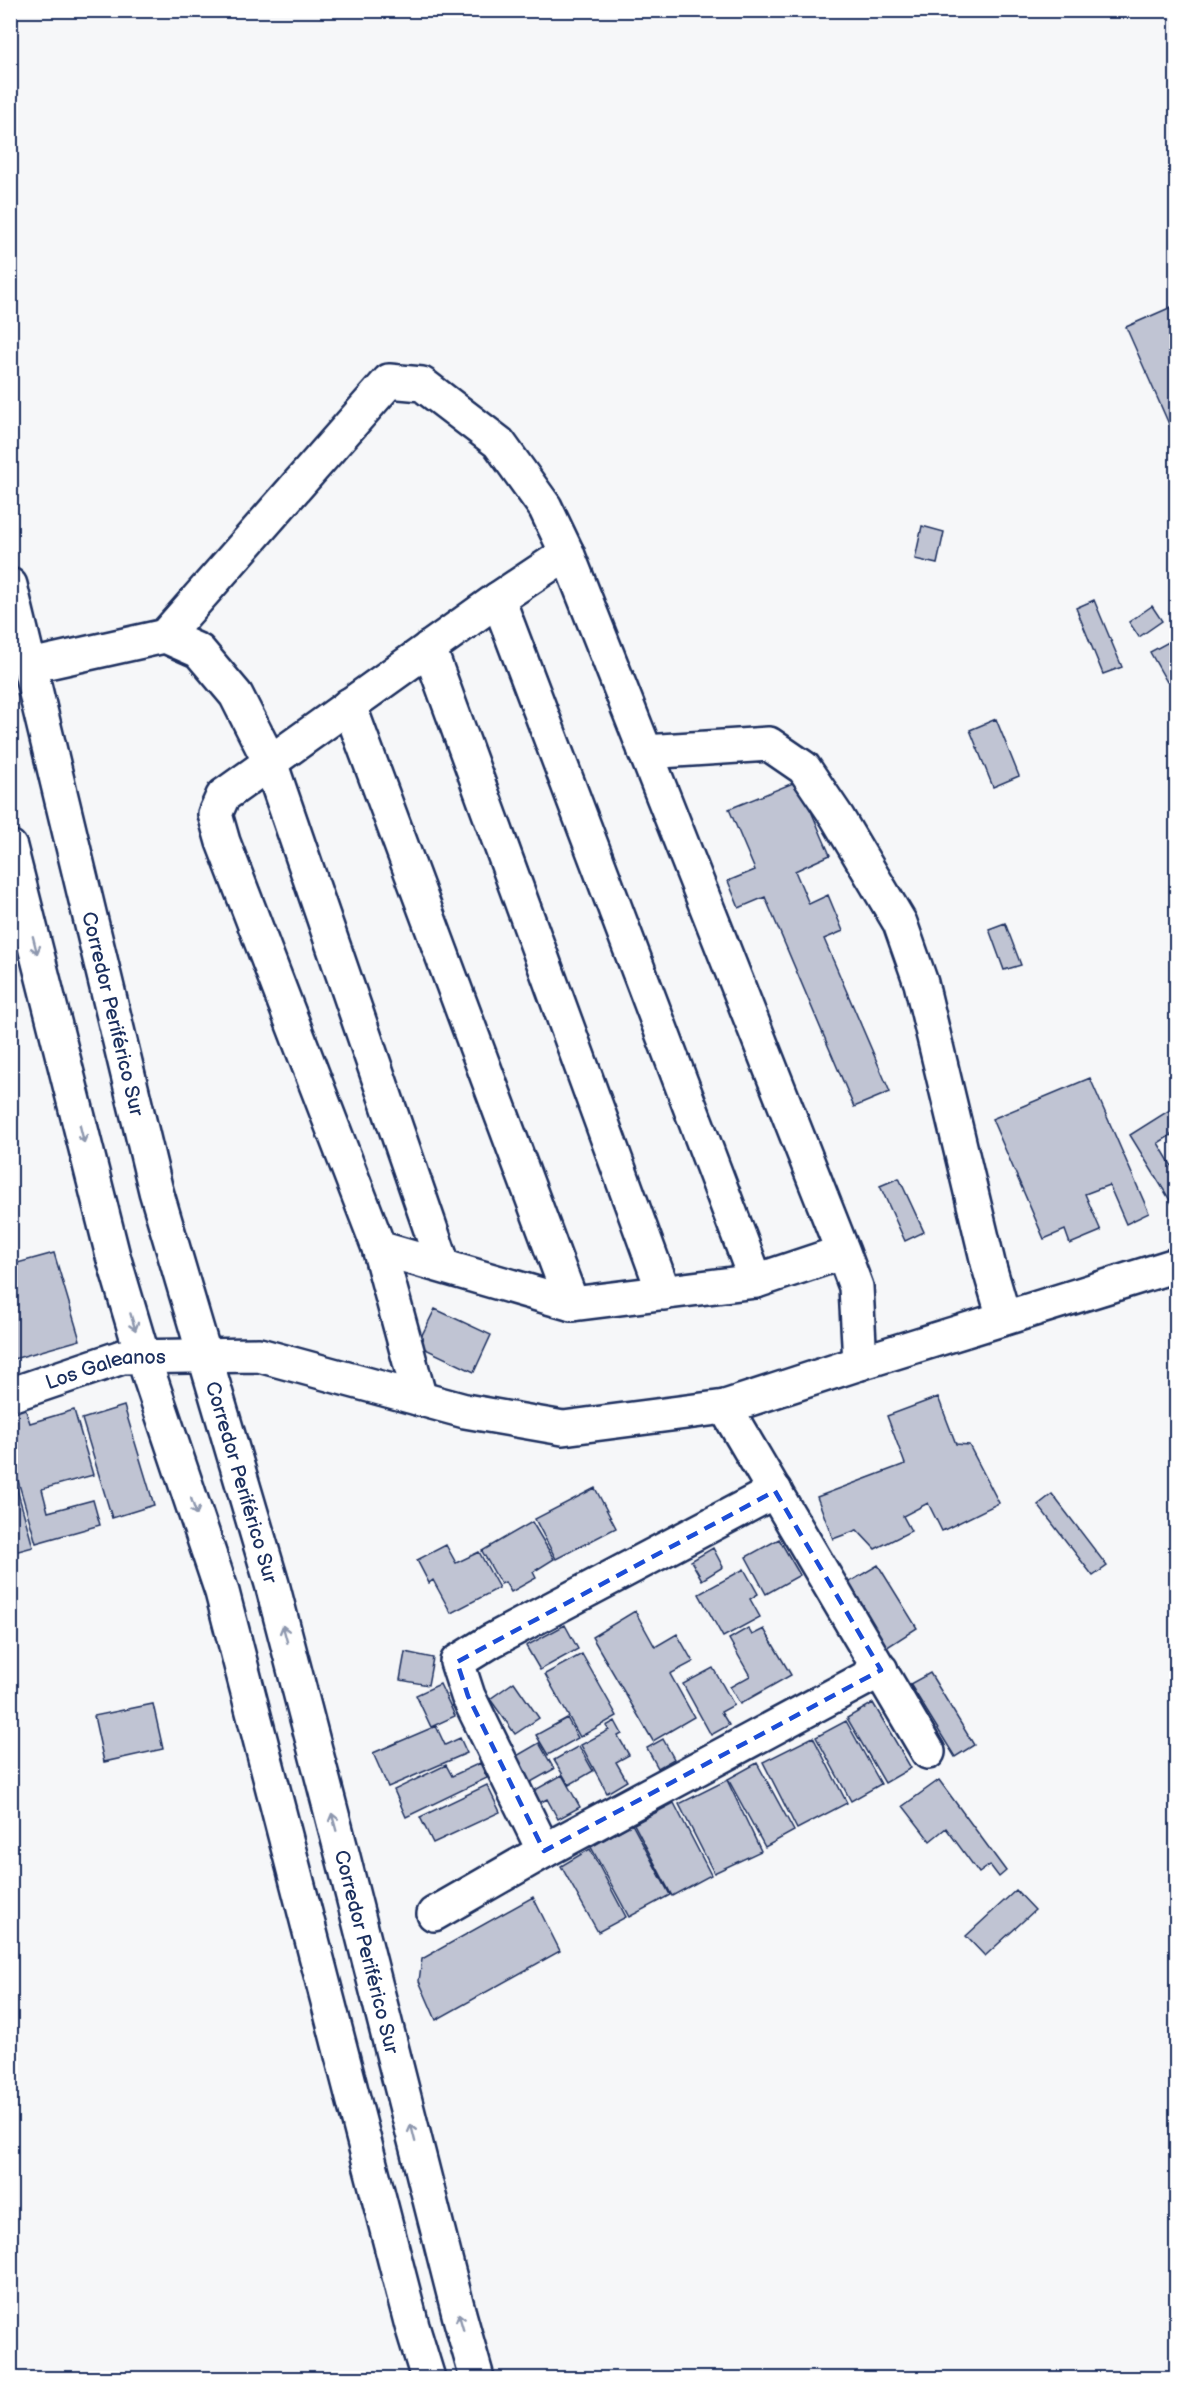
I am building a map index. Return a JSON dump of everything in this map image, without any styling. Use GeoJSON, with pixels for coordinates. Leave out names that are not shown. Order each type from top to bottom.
{"type":"FeatureCollection","features":[{"type":"Feature","properties":{"kind":"main road"},"geometry":{"type":"LineString","coordinates":[[30,666],[165,636],[389,381],[422,384],[499,443],[546,507],[567,553],[843,1252],[856,1287],[861,1363]]}},
{"type":"Feature","properties":{"kind":"main road"},"geometry":{"type":"LineString","coordinates":[[420,1399],[380,1248],[215,814],[223,796],[498,599],[567,553]]}},
{"type":"Feature","properties":{"kind":"main road","name":"Corredor Periférico Sur"},"geometry":{"type":"LineString","coordinates":[[10,585],[156,1191],[272,1584],[477,2379]]}},
{"type":"Feature","properties":{"kind":"main road"},"geometry":{"type":"LineString","coordinates":[[498,599],[756,1281]]}},
{"type":"Feature","properties":{"kind":"main road"},"geometry":{"type":"LineString","coordinates":[[165,636],[199,651],[236,695],[270,762],[443,1265]]}},
{"type":"Feature","properties":{"kind":"main road"},"geometry":{"type":"LineString","coordinates":[[429,648],[664,1293]]}},
{"type":"Feature","properties":{"kind":"main road"},"geometry":{"type":"LineString","coordinates":[[350,705],[572,1304]]}},
{"type":"Feature","properties":{"kind":"main road"},"geometry":{"type":"LineString","coordinates":[[645,753],[770,744],[804,768],[837,817],[900,923],[921,983],[988,1263],[1004,1318]]}},
{"type":"Feature","properties":{"kind":"main road"},"geometry":{"type":"LineString","coordinates":[[10,847],[113,1256],[143,1357],[222,1592],[409,2315],[428,2379]]}},
{"type":"Feature","properties":{"kind":"main road"},"geometry":{"type":"LineString","coordinates":[[380,1248],[572,1304],[756,1281],[843,1252]]}},
{"type":"Feature","properties":{"kind":"main road","name":"Los Galeanos"},"geometry":{"type":"LineString","coordinates":[[10,1395],[122,1358],[259,1354],[465,1411],[563,1428],[725,1407],[1176,1265]]}},
{"type":"Feature","properties":{"kind":"main road"},"geometry":{"type":"LineString","coordinates":[[725,1407],[928,1752]]}},
{"type":"Feature","properties":{"kind":"main road"},"geometry":{"type":"LineString","coordinates":[[544,1851],[468,1696],[457,1662],[491,1641],[775,1491]]}},
{"type":"Feature","properties":{"kind":"main road"},"geometry":{"type":"LineString","coordinates":[[434,1914],[544,1851],[881,1670]]}},
{"type":"Feature","properties":{"kind":"highlighted area"},"geometry":{"type":"Polygon","coordinates":[[[775,1491],[881,1670],[544,1851],[468,1696],[457,1662],[775,1491]]]}},
{"type":"Feature","properties":{"kind":"building"},"geometry":{"type":"Polygon","coordinates":[[[1176,305],[1176,440],[1126,327],[1176,305]]]}},
{"type":"Feature","properties":{"kind":"building"},"geometry":{"type":"Polygon","coordinates":[[[922,526],[944,532],[937,564],[915,559],[922,526]]]}},
{"type":"Feature","properties":{"kind":"building"},"geometry":{"type":"Polygon","coordinates":[[[1094,600],[1122,667],[1103,674],[1076,608],[1094,600]]]}},
{"type":"Feature","properties":{"kind":"building"},"geometry":{"type":"Polygon","coordinates":[[[1152,606],[1162,621],[1139,637],[1129,622],[1152,606]]]}},
{"type":"Feature","properties":{"kind":"building"},"geometry":{"type":"Polygon","coordinates":[[[1176,638],[1176,677],[1167,682],[1150,652],[1176,638]]]}},
{"type":"Feature","properties":{"kind":"building"},"geometry":{"type":"Polygon","coordinates":[[[996,719],[1019,776],[993,787],[970,730],[996,719]]]}},
{"type":"Feature","properties":{"kind":"building"},"geometry":{"type":"Polygon","coordinates":[[[798,781],[830,855],[795,871],[809,904],[828,895],[843,931],[824,939],[890,1092],[854,1107],[765,897],[739,908],[728,881],[755,870],[729,809],[798,781]]]}},
{"type":"Feature","properties":{"kind":"building"},"geometry":{"type":"Polygon","coordinates":[[[1005,923],[1021,965],[1004,970],[989,929],[1005,923]]]}},
{"type":"Feature","properties":{"kind":"building"},"geometry":{"type":"Polygon","coordinates":[[[1090,1078],[1149,1213],[1126,1224],[1109,1185],[1085,1194],[1101,1231],[1070,1244],[1065,1230],[1044,1239],[992,1119],[1090,1078]]]}},
{"type":"Feature","properties":{"kind":"building"},"geometry":{"type":"Polygon","coordinates":[[[1176,1106],[1176,1132],[1158,1143],[1176,1173],[1176,1210],[1130,1135],[1176,1106]]]}},
{"type":"Feature","properties":{"kind":"building"},"geometry":{"type":"Polygon","coordinates":[[[899,1178],[924,1232],[905,1241],[880,1186],[899,1178]]]}},
{"type":"Feature","properties":{"kind":"building"},"geometry":{"type":"Polygon","coordinates":[[[54,1253],[80,1340],[10,1360],[10,1265],[54,1253]]]}},
{"type":"Feature","properties":{"kind":"building"},"geometry":{"type":"Polygon","coordinates":[[[435,1309],[491,1335],[474,1372],[417,1345],[435,1309]]]}},
{"type":"Feature","properties":{"kind":"building"},"geometry":{"type":"Polygon","coordinates":[[[938,1397],[956,1444],[969,1445],[999,1503],[942,1531],[928,1503],[903,1516],[911,1531],[875,1549],[857,1530],[833,1539],[817,1497],[905,1464],[887,1416],[938,1397]]]}},
{"type":"Feature","properties":{"kind":"building"},"geometry":{"type":"Polygon","coordinates":[[[124,1406],[154,1505],[112,1518],[82,1419],[124,1406]]]}},
{"type":"Feature","properties":{"kind":"building"},"geometry":{"type":"Polygon","coordinates":[[[25,1408],[30,1423],[74,1410],[93,1475],[42,1489],[48,1512],[93,1500],[100,1525],[36,1543],[10,1453],[10,1411],[25,1408]]]}},
{"type":"Feature","properties":{"kind":"building"},"geometry":{"type":"Polygon","coordinates":[[[10,1464],[33,1547],[11,1553],[10,1553],[10,1464]]]}},
{"type":"Feature","properties":{"kind":"building"},"geometry":{"type":"Polygon","coordinates":[[[595,1488],[616,1528],[556,1559],[535,1519],[595,1488]]]}},
{"type":"Feature","properties":{"kind":"building"},"geometry":{"type":"Polygon","coordinates":[[[1052,1494],[1107,1566],[1093,1576],[1038,1505],[1052,1494]]]}},
{"type":"Feature","properties":{"kind":"building"},"geometry":{"type":"Polygon","coordinates":[[[532,1522],[554,1559],[533,1572],[536,1578],[511,1592],[505,1582],[501,1584],[482,1551],[532,1522]]]}},
{"type":"Feature","properties":{"kind":"building"},"geometry":{"type":"Polygon","coordinates":[[[779,1539],[800,1575],[766,1594],[746,1557],[779,1539]]]}},
{"type":"Feature","properties":{"kind":"building"},"geometry":{"type":"Polygon","coordinates":[[[446,1545],[456,1563],[479,1552],[499,1588],[451,1613],[433,1580],[429,1583],[417,1560],[446,1545]]]}},
{"type":"Feature","properties":{"kind":"building"},"geometry":{"type":"Polygon","coordinates":[[[713,1548],[723,1567],[702,1580],[691,1561],[713,1548]]]}},
{"type":"Feature","properties":{"kind":"building"},"geometry":{"type":"Polygon","coordinates":[[[878,1565],[917,1628],[886,1648],[846,1584],[878,1565]]]}},
{"type":"Feature","properties":{"kind":"building"},"geometry":{"type":"Polygon","coordinates":[[[744,1569],[758,1594],[750,1599],[760,1617],[723,1637],[699,1594],[744,1569]]]}},
{"type":"Feature","properties":{"kind":"building"},"geometry":{"type":"Polygon","coordinates":[[[635,1611],[655,1647],[677,1634],[693,1662],[670,1674],[694,1717],[653,1741],[592,1637],[635,1611]]]}},
{"type":"Feature","properties":{"kind":"building"},"geometry":{"type":"Polygon","coordinates":[[[565,1625],[578,1649],[540,1670],[526,1646],[565,1625]]]}},
{"type":"Feature","properties":{"kind":"building"},"geometry":{"type":"Polygon","coordinates":[[[748,1628],[752,1635],[764,1629],[791,1675],[740,1704],[730,1687],[750,1676],[729,1639],[748,1628]]]}},
{"type":"Feature","properties":{"kind":"building"},"geometry":{"type":"Polygon","coordinates":[[[405,1652],[433,1658],[428,1685],[400,1680],[405,1652]]]}},
{"type":"Feature","properties":{"kind":"building"},"geometry":{"type":"Polygon","coordinates":[[[582,1654],[617,1716],[580,1737],[545,1674],[582,1654]]]}},
{"type":"Feature","properties":{"kind":"building"},"geometry":{"type":"Polygon","coordinates":[[[713,1668],[734,1705],[721,1712],[729,1725],[711,1735],[683,1684],[713,1668]]]}},
{"type":"Feature","properties":{"kind":"building"},"geometry":{"type":"Polygon","coordinates":[[[930,1673],[974,1745],[955,1757],[910,1684],[930,1673]]]}},
{"type":"Feature","properties":{"kind":"building"},"geometry":{"type":"Polygon","coordinates":[[[514,1682],[539,1718],[515,1734],[490,1699],[514,1682]]]}},
{"type":"Feature","properties":{"kind":"building"},"geometry":{"type":"Polygon","coordinates":[[[440,1684],[455,1716],[431,1727],[416,1695],[440,1684]]]}},
{"type":"Feature","properties":{"kind":"building"},"geometry":{"type":"Polygon","coordinates":[[[873,1703],[911,1768],[885,1783],[847,1718],[873,1703]]]}},
{"type":"Feature","properties":{"kind":"building"},"geometry":{"type":"Polygon","coordinates":[[[153,1704],[163,1749],[104,1762],[94,1716],[153,1704]]]}},
{"type":"Feature","properties":{"kind":"building"},"geometry":{"type":"Polygon","coordinates":[[[567,1718],[578,1738],[548,1755],[536,1735],[567,1718]]]}},
{"type":"Feature","properties":{"kind":"building"},"geometry":{"type":"Polygon","coordinates":[[[615,1721],[622,1734],[618,1736],[629,1755],[616,1762],[627,1781],[607,1793],[581,1745],[609,1730],[606,1726],[615,1721]]]}},
{"type":"Feature","properties":{"kind":"building"},"geometry":{"type":"Polygon","coordinates":[[[846,1721],[881,1784],[851,1801],[816,1737],[846,1721]]]}},
{"type":"Feature","properties":{"kind":"building"},"geometry":{"type":"Polygon","coordinates":[[[436,1726],[445,1745],[460,1738],[467,1753],[388,1787],[373,1753],[436,1726]]]}},
{"type":"Feature","properties":{"kind":"building"},"geometry":{"type":"Polygon","coordinates":[[[813,1737],[847,1803],[797,1829],[763,1762],[813,1737]]]}},
{"type":"Feature","properties":{"kind":"building"},"geometry":{"type":"Polygon","coordinates":[[[663,1739],[674,1759],[658,1768],[647,1748],[663,1739]]]}},
{"type":"Feature","properties":{"kind":"building"},"geometry":{"type":"Polygon","coordinates":[[[539,1743],[554,1769],[522,1787],[508,1761],[539,1743]]]}},
{"type":"Feature","properties":{"kind":"building"},"geometry":{"type":"Polygon","coordinates":[[[579,1746],[593,1771],[569,1785],[554,1760],[579,1746]]]}},
{"type":"Feature","properties":{"kind":"building"},"geometry":{"type":"Polygon","coordinates":[[[480,1763],[487,1778],[406,1817],[394,1790],[446,1765],[452,1776],[480,1763]]]}},
{"type":"Feature","properties":{"kind":"building"},"geometry":{"type":"Polygon","coordinates":[[[757,1763],[794,1831],[765,1847],[728,1779],[757,1763]]]}},
{"type":"Feature","properties":{"kind":"building"},"geometry":{"type":"Polygon","coordinates":[[[562,1775],[580,1807],[558,1819],[547,1799],[534,1806],[528,1794],[562,1775]]]}},
{"type":"Feature","properties":{"kind":"building"},"geometry":{"type":"Polygon","coordinates":[[[727,1780],[761,1851],[714,1873],[679,1804],[727,1780]]]}},
{"type":"Feature","properties":{"kind":"building"},"geometry":{"type":"Polygon","coordinates":[[[939,1780],[1006,1871],[999,1877],[990,1865],[979,1873],[946,1828],[930,1841],[903,1806],[939,1780]]]}},
{"type":"Feature","properties":{"kind":"building"},"geometry":{"type":"Polygon","coordinates":[[[487,1785],[500,1812],[433,1843],[420,1817],[487,1785]]]}},
{"type":"Feature","properties":{"kind":"building"},"geometry":{"type":"Polygon","coordinates":[[[674,1803],[711,1875],[672,1896],[634,1824],[674,1803]]]}},
{"type":"Feature","properties":{"kind":"building"},"geometry":{"type":"Polygon","coordinates":[[[632,1824],[670,1895],[629,1917],[591,1847],[632,1824]]]}},
{"type":"Feature","properties":{"kind":"building"},"geometry":{"type":"Polygon","coordinates":[[[590,1849],[626,1917],[598,1932],[561,1866],[590,1849]]]}},
{"type":"Feature","properties":{"kind":"building"},"geometry":{"type":"Polygon","coordinates":[[[1016,1890],[1035,1910],[985,1956],[966,1936],[1016,1890]]]}},
{"type":"Feature","properties":{"kind":"building"},"geometry":{"type":"Polygon","coordinates":[[[533,1897],[560,1951],[436,2020],[419,1981],[422,1959],[533,1897]]]}}]}
